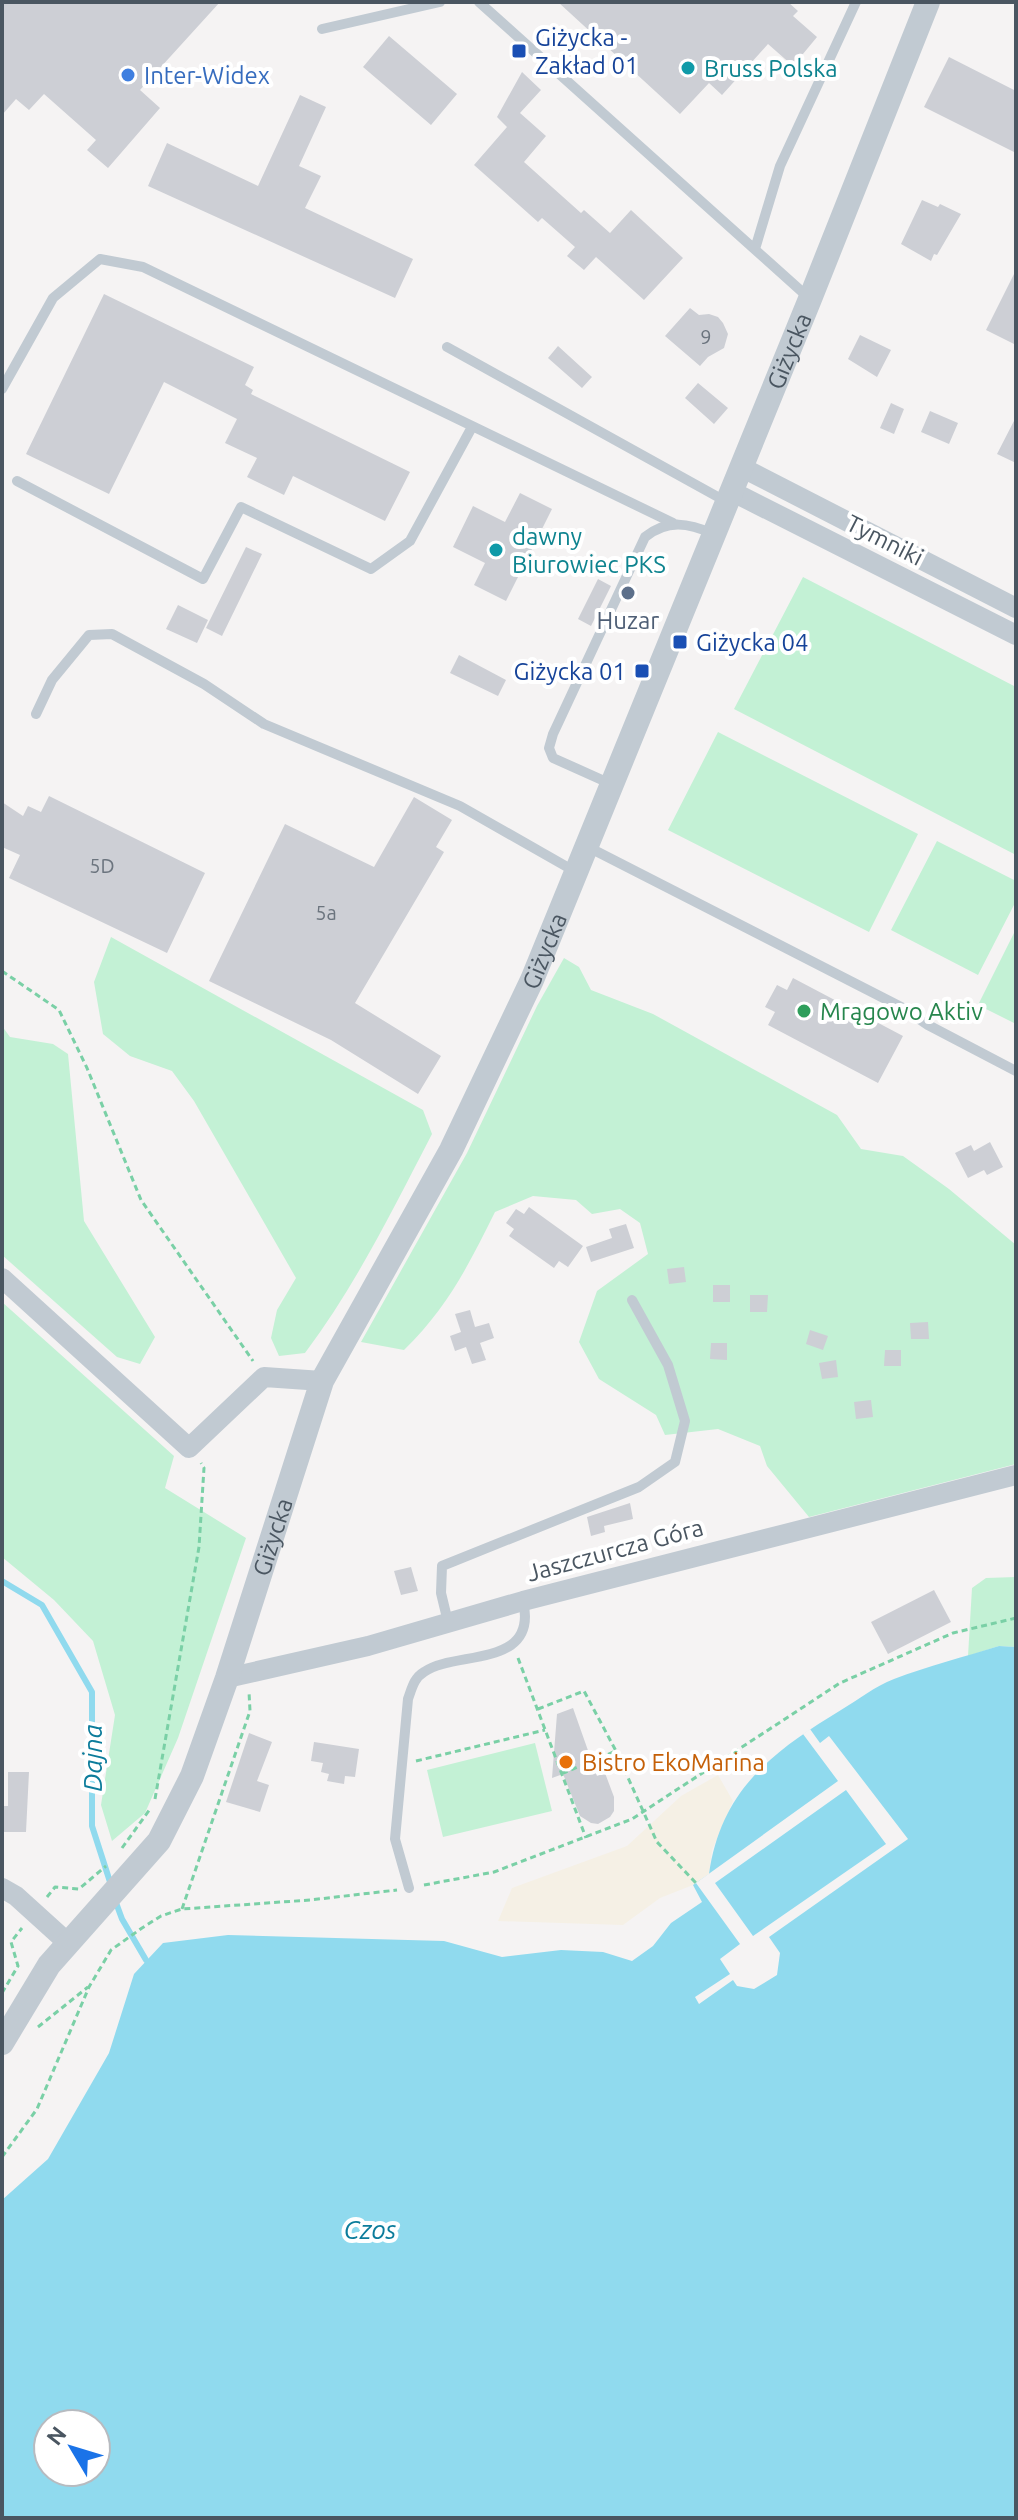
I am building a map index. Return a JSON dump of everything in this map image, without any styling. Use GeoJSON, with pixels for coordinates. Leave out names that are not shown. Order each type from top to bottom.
{"type":"FeatureCollection","features":[{"type":"Feature","properties":{"kind":"street","name":"Giżycka"},"geometry":{"type":"LineString","coordinates":[[69,1944],[97,1911],[120,1870],[159,1841],[238,1683],[322,1381],[451,1150],[532,980],[928,2]]}},
{"type":"Feature","properties":{"kind":"street","name":"Tymniki"},"geometry":{"type":"LineString","coordinates":[[741,467],[1016,608]]}},
{"type":"Feature","properties":{"kind":"street","name":"Tymniki"},"geometry":{"type":"LineString","coordinates":[[729,496],[1016,635]]}},
{"type":"Feature","properties":{"kind":"street"},"geometry":{"type":"LineString","coordinates":[[2,1278],[189,1448],[264,1377],[322,1381]]}},
{"type":"Feature","properties":{"kind":"street","name":"Jaszczurcza Góra"},"geometry":{"type":"LineString","coordinates":[[238,1683],[523,1601],[1016,1475]]}},
{"type":"Feature","properties":{"kind":"street"},"geometry":{"type":"LineString","coordinates":[[2,1888],[69,1944],[49,1965],[4,2039]]}},
{"type":"Feature","properties":{"kind":"lane"},"geometry":{"type":"LineString","coordinates":[[322,29],[440,2]]}},
{"type":"Feature","properties":{"kind":"lane"},"geometry":{"type":"LineString","coordinates":[[479,2],[810,299]]}},
{"type":"Feature","properties":{"kind":"lane"},"geometry":{"type":"LineString","coordinates":[[755,249],[780,166],[856,2]]}},
{"type":"Feature","properties":{"kind":"lane"},"geometry":{"type":"LineString","coordinates":[[2,389],[53,298],[100,259],[143,267],[673,523],[693,525],[714,534]]}},
{"type":"Feature","properties":{"kind":"lane"},"geometry":{"type":"LineString","coordinates":[[447,347],[729,496]]}},
{"type":"Feature","properties":{"kind":"lane"},"geometry":{"type":"LineString","coordinates":[[17,481],[203,579],[241,507],[371,569],[410,541],[472,427]]}},
{"type":"Feature","properties":{"kind":"lane"},"geometry":{"type":"LineString","coordinates":[[611,784],[553,758],[549,748],[645,537],[656,528],[673,523]]}},
{"type":"Feature","properties":{"kind":"lane"},"geometry":{"type":"LineString","coordinates":[[36,714],[52,680],[89,635],[112,634],[204,684],[264,724],[460,806],[576,872]]}},
{"type":"Feature","properties":{"kind":"lane"},"geometry":{"type":"LineString","coordinates":[[586,846],[903,1008],[928,1025],[1016,1071]]}},
{"type":"Feature","properties":{"kind":"lane"},"geometry":{"type":"LineString","coordinates":[[448,1622],[441,1593],[442,1566],[639,1487],[675,1462],[685,1421],[668,1365],[632,1300]]}},
{"type":"Feature","properties":{"kind":"lane"},"geometry":{"type":"LineString","coordinates":[[409,1888],[395,1839],[408,1699],[414,1681],[425,1670],[502,1651],[519,1638],[526,1616],[523,1601]]}},
{"type":"Feature","properties":{"kind":"path"},"geometry":{"type":"LineString","coordinates":[[2,971],[59,1010],[87,1068],[141,1200],[264,1377]]}},
{"type":"Feature","properties":{"kind":"path"},"geometry":{"type":"LineString","coordinates":[[121,1849],[155,1801],[199,1547],[204,1468],[189,1448]]}},
{"type":"Feature","properties":{"kind":"path"},"geometry":{"type":"LineString","coordinates":[[643,1812],[840,1683],[953,1633],[1016,1618]]}},
{"type":"Feature","properties":{"kind":"path"},"geometry":{"type":"LineString","coordinates":[[512,1643],[586,1838]]}},
{"type":"Feature","properties":{"kind":"path"},"geometry":{"type":"LineString","coordinates":[[2,2157],[37,2109],[89,1987],[111,1950],[161,1916],[182,1909],[250,1711],[238,1683]]}},
{"type":"Feature","properties":{"kind":"path"},"geometry":{"type":"LineString","coordinates":[[537,1709],[584,1691],[616,1751],[657,1842],[696,1883]]}},
{"type":"Feature","properties":{"kind":"path"},"geometry":{"type":"LineString","coordinates":[[402,1765],[545,1730]]}},
{"type":"Feature","properties":{"kind":"path"},"geometry":{"type":"LineString","coordinates":[[561,1774],[616,1751]]}},
{"type":"Feature","properties":{"kind":"path"},"geometry":{"type":"LineString","coordinates":[[2,1993],[18,1966],[11,1942],[55,1887],[79,1889],[120,1870]]}},
{"type":"Feature","properties":{"kind":"path"},"geometry":{"type":"LineString","coordinates":[[4,2039],[21,2040],[89,1987]]}},
{"type":"Feature","properties":{"kind":"green space"},"geometry":{"type":"Polygon","coordinates":[[[803,577],[1016,687],[1016,855],[734,709],[803,577]]]}},
{"type":"Feature","properties":{"kind":"green space"},"geometry":{"type":"Polygon","coordinates":[[[718,732],[918,834],[869,932],[668,830],[718,732]]]}},
{"type":"Feature","properties":{"kind":"green space"},"geometry":{"type":"Polygon","coordinates":[[[937,841],[1016,881],[1016,901],[978,975],[891,930],[937,841]]]}},
{"type":"Feature","properties":{"kind":"green space"},"geometry":{"type":"Polygon","coordinates":[[[1016,929],[1016,1024],[978,1005],[1016,929]]]}},
{"type":"Feature","properties":{"kind":"green space"},"geometry":{"type":"Polygon","coordinates":[[[111,937],[423,1110],[432,1134],[357,1274],[305,1353],[279,1356],[271,1338],[277,1310],[296,1278],[194,1101],[172,1071],[130,1056],[103,1034],[94,982],[111,937]]]}},
{"type":"Feature","properties":{"kind":"green space"},"geometry":{"type":"Polygon","coordinates":[[[564,958],[579,967],[591,990],[653,1014],[837,1115],[861,1149],[903,1156],[949,1189],[1016,1245],[1016,1464],[809,1517],[767,1466],[760,1446],[718,1429],[665,1435],[656,1415],[599,1379],[579,1342],[597,1291],[648,1254],[640,1223],[620,1209],[592,1214],[576,1200],[533,1196],[495,1212],[445,1302],[404,1350],[361,1342],[467,1153],[537,1006],[564,958]]]}},
{"type":"Feature","properties":{"kind":"green space"},"geometry":{"type":"Polygon","coordinates":[[[2,1026],[10,1037],[53,1044],[68,1054],[84,1221],[155,1337],[140,1364],[117,1357],[2,1255],[2,1026]]]}},
{"type":"Feature","properties":{"kind":"green space"},"geometry":{"type":"Polygon","coordinates":[[[2,1302],[174,1456],[165,1488],[246,1538],[178,1738],[145,1813],[112,1841],[101,1805],[115,1715],[93,1641],[54,1600],[2,1557],[2,1302]]]}},
{"type":"Feature","properties":{"kind":"green space"},"geometry":{"type":"Polygon","coordinates":[[[1016,1577],[1016,1647],[999,1646],[968,1656],[972,1588],[986,1578],[1016,1577]]]}},
{"type":"Feature","properties":{"kind":"green space"},"geometry":{"type":"Polygon","coordinates":[[[535,1743],[552,1811],[443,1837],[427,1770],[535,1743]]]}},
{"type":"Feature","properties":{"kind":"sand"},"geometry":{"type":"Polygon","coordinates":[[[718,1775],[733,1801],[712,1850],[709,1874],[693,1885],[660,1898],[623,1925],[498,1921],[512,1888],[627,1846],[681,1796],[718,1775]]]}},
{"type":"Feature","properties":{"kind":"water","name":"Czos"},"geometry":{"type":"Polygon","coordinates":[[[999,1646],[1016,1647],[1016,2518],[2,2518],[2,2200],[48,2159],[109,2053],[134,1974],[163,1943],[228,1935],[444,1941],[502,1957],[561,1950],[603,1952],[632,1961],[653,1946],[671,1923],[702,1902],[693,1885],[709,1874],[725,1819],[754,1776],[793,1742],[880,1685],[999,1646]]]}},
{"type":"Feature","properties":{"kind":"pier"},"geometry":{"type":"Polygon","coordinates":[[[810,1729],[820,1743],[829,1736],[908,1839],[769,1937],[780,1953],[777,1975],[754,1989],[737,1986],[733,1980],[699,2004],[695,1997],[730,1974],[720,1959],[740,1944],[696,1883],[838,1781],[803,1734],[810,1729]],[[846,1790],[715,1883],[753,1936],[886,1844],[846,1790]]]}},
{"type":"Feature","properties":{"kind":"building"},"geometry":{"type":"Polygon","coordinates":[[[2,2],[220,2],[140,90],[160,108],[108,168],[87,150],[96,140],[44,94],[29,110],[16,99],[2,115],[2,2]]]}},
{"type":"Feature","properties":{"kind":"building","name":"Bruss Polska"},"geometry":{"type":"Polygon","coordinates":[[[558,2],[788,2],[798,11],[793,16],[817,37],[793,66],[768,44],[722,95],[709,83],[680,114],[558,2]]]}},
{"type":"Feature","properties":{"kind":"building"},"geometry":{"type":"Polygon","coordinates":[[[389,36],[457,94],[431,125],[363,67],[389,36]]]}},
{"type":"Feature","properties":{"kind":"building"},"geometry":{"type":"Polygon","coordinates":[[[949,57],[1016,91],[1016,153],[924,107],[949,57]]]}},
{"type":"Feature","properties":{"kind":"building"},"geometry":{"type":"Polygon","coordinates":[[[522,72],[541,90],[520,113],[546,136],[524,162],[581,213],[584,210],[610,233],[631,210],[683,258],[644,300],[596,257],[584,270],[567,256],[575,247],[542,218],[538,222],[474,165],[507,127],[497,117],[522,72]]]}},
{"type":"Feature","properties":{"kind":"building"},"geometry":{"type":"Polygon","coordinates":[[[300,95],[326,107],[299,166],[321,176],[305,208],[413,259],[395,298],[148,186],[167,143],[258,186],[300,95]]]}},
{"type":"Feature","properties":{"kind":"building"},"geometry":{"type":"Polygon","coordinates":[[[922,200],[961,214],[931,261],[901,244],[922,200]]]}},
{"type":"Feature","properties":{"kind":"building"},"geometry":{"type":"Polygon","coordinates":[[[1016,270],[1016,345],[986,330],[1016,270]]]}},
{"type":"Feature","properties":{"kind":"building"},"geometry":{"type":"Polygon","coordinates":[[[104,294],[254,367],[245,385],[253,390],[251,394],[410,472],[385,521],[293,476],[284,495],[247,477],[257,458],[225,443],[237,419],[164,382],[109,494],[26,454],[104,294]]]}},
{"type":"Feature","properties":{"kind":"building"},"geometry":{"type":"Polygon","coordinates":[[[690,308],[699,315],[718,317],[728,334],[724,348],[700,366],[665,336],[690,308]]]}},
{"type":"Feature","properties":{"kind":"building"},"geometry":{"type":"Polygon","coordinates":[[[860,335],[891,350],[877,377],[848,359],[860,335]]]}},
{"type":"Feature","properties":{"kind":"building"},"geometry":{"type":"Polygon","coordinates":[[[558,346],[592,377],[582,388],[548,358],[558,346]]]}},
{"type":"Feature","properties":{"kind":"building"},"geometry":{"type":"Polygon","coordinates":[[[698,383],[728,408],[714,424],[685,398],[698,383]]]}},
{"type":"Feature","properties":{"kind":"building"},"geometry":{"type":"Polygon","coordinates":[[[891,403],[904,409],[894,434],[880,428],[891,403]]]}},
{"type":"Feature","properties":{"kind":"building"},"geometry":{"type":"Polygon","coordinates":[[[930,411],[958,423],[949,444],[921,432],[930,411]]]}},
{"type":"Feature","properties":{"kind":"building"},"geometry":{"type":"Polygon","coordinates":[[[1016,417],[1016,463],[997,454],[1016,417]]]}},
{"type":"Feature","properties":{"kind":"building","name":"dawny Biurowiec PKS"},"geometry":{"type":"Polygon","coordinates":[[[520,493],[552,509],[506,601],[474,585],[485,563],[453,547],[473,506],[505,522],[520,493]]]}},
{"type":"Feature","properties":{"kind":"building"},"geometry":{"type":"Polygon","coordinates":[[[246,547],[262,554],[222,636],[206,628],[246,547]]]}},
{"type":"Feature","properties":{"kind":"building"},"geometry":{"type":"Polygon","coordinates":[[[598,579],[611,586],[591,626],[578,619],[598,579]]]}},
{"type":"Feature","properties":{"kind":"building"},"geometry":{"type":"Polygon","coordinates":[[[178,605],[208,620],[197,643],[166,629],[178,605]]]}},
{"type":"Feature","properties":{"kind":"building"},"geometry":{"type":"Polygon","coordinates":[[[459,655],[506,680],[498,696],[450,673],[459,655]]]}},
{"type":"Feature","properties":{"kind":"building"},"geometry":{"type":"Polygon","coordinates":[[[49,796],[205,873],[167,953],[9,878],[20,855],[2,847],[2,802],[23,816],[28,806],[41,812],[49,796]]]}},
{"type":"Feature","properties":{"kind":"building"},"geometry":{"type":"Polygon","coordinates":[[[414,797],[452,820],[436,847],[444,852],[355,1003],[441,1056],[418,1094],[331,1040],[209,981],[285,824],[374,867],[414,797]]]}},
{"type":"Feature","properties":{"kind":"building"},"geometry":{"type":"Polygon","coordinates":[[[793,978],[903,1036],[878,1083],[768,1025],[775,1012],[765,1007],[777,985],[787,990],[793,978]]]}},
{"type":"Feature","properties":{"kind":"building"},"geometry":{"type":"Polygon","coordinates":[[[990,1142],[1003,1167],[987,1175],[984,1170],[968,1178],[955,1153],[971,1145],[974,1151],[990,1142]]]}},
{"type":"Feature","properties":{"kind":"building"},"geometry":{"type":"Polygon","coordinates":[[[529,1207],[583,1246],[568,1267],[559,1261],[554,1268],[509,1236],[514,1229],[506,1223],[516,1209],[524,1214],[529,1207]]]}},
{"type":"Feature","properties":{"kind":"building"},"geometry":{"type":"Polygon","coordinates":[[[626,1224],[634,1248],[591,1262],[586,1247],[612,1238],[609,1229],[626,1224]]]}},
{"type":"Feature","properties":{"kind":"building"},"geometry":{"type":"Polygon","coordinates":[[[684,1267],[686,1282],[669,1284],[667,1269],[684,1267]]]}},
{"type":"Feature","properties":{"kind":"building"},"geometry":{"type":"Polygon","coordinates":[[[713,1285],[730,1285],[730,1302],[713,1302],[713,1285]]]}},
{"type":"Feature","properties":{"kind":"building"},"geometry":{"type":"Polygon","coordinates":[[[750,1295],[768,1295],[767,1312],[750,1312],[750,1295]]]}},
{"type":"Feature","properties":{"kind":"building"},"geometry":{"type":"Polygon","coordinates":[[[470,1310],[475,1327],[489,1323],[494,1338],[480,1343],[486,1360],[472,1364],[466,1347],[455,1351],[450,1336],[461,1332],[455,1314],[470,1310]]]}},
{"type":"Feature","properties":{"kind":"building"},"geometry":{"type":"Polygon","coordinates":[[[928,1322],[929,1339],[911,1339],[910,1323],[928,1322]]]}},
{"type":"Feature","properties":{"kind":"building"},"geometry":{"type":"Polygon","coordinates":[[[810,1330],[828,1336],[823,1350],[806,1344],[810,1330]]]}},
{"type":"Feature","properties":{"kind":"building"},"geometry":{"type":"Polygon","coordinates":[[[711,1343],[727,1343],[727,1360],[710,1359],[711,1343]]]}},
{"type":"Feature","properties":{"kind":"building"},"geometry":{"type":"Polygon","coordinates":[[[885,1350],[901,1350],[901,1366],[884,1366],[885,1350]]]}},
{"type":"Feature","properties":{"kind":"building"},"geometry":{"type":"Polygon","coordinates":[[[836,1360],[838,1377],[822,1379],[819,1363],[836,1360]]]}},
{"type":"Feature","properties":{"kind":"building"},"geometry":{"type":"Polygon","coordinates":[[[871,1400],[873,1417],[856,1419],[854,1402],[871,1400]]]}},
{"type":"Feature","properties":{"kind":"building"},"geometry":{"type":"Polygon","coordinates":[[[630,1503],[633,1519],[604,1526],[605,1532],[591,1536],[587,1517],[630,1503]]]}},
{"type":"Feature","properties":{"kind":"building"},"geometry":{"type":"Polygon","coordinates":[[[411,1567],[418,1591],[401,1595],[394,1571],[411,1567]]]}},
{"type":"Feature","properties":{"kind":"building"},"geometry":{"type":"Polygon","coordinates":[[[934,1590],[951,1622],[888,1654],[871,1622],[934,1590]]]}},
{"type":"Feature","properties":{"kind":"building"},"geometry":{"type":"Polygon","coordinates":[[[573,1708],[597,1776],[605,1773],[614,1797],[614,1811],[598,1824],[580,1816],[563,1774],[552,1778],[557,1714],[573,1708]]]}},
{"type":"Feature","properties":{"kind":"building"},"geometry":{"type":"Polygon","coordinates":[[[249,1733],[272,1742],[257,1781],[269,1785],[260,1812],[226,1802],[249,1733]]]}},
{"type":"Feature","properties":{"kind":"building"},"geometry":{"type":"Polygon","coordinates":[[[314,1742],[359,1749],[355,1777],[345,1776],[344,1784],[327,1781],[329,1774],[321,1772],[323,1763],[311,1761],[314,1742]]]}},
{"type":"Feature","properties":{"kind":"building"},"geometry":{"type":"Polygon","coordinates":[[[8,1772],[29,1772],[26,1832],[3,1832],[2,1806],[8,1806],[8,1772]]]}},
{"type":"Feature","properties":{"kind":"waterway","name":"Dajna"},"geometry":{"type":"LineString","coordinates":[[2,1581],[42,1605],[92,1692],[92,1826],[111,1885]]}},
{"type":"Feature","properties":{"kind":"waterway","name":"Dajna"},"geometry":{"type":"LineString","coordinates":[[115,1900],[122,1919],[146,1960]]}},
{"type":"Feature","properties":{"kind":"place","name":"Giżycka - Zakład 01"},"geometry":{"type":"Point","coordinates":[519,51]}},
{"type":"Feature","properties":{"kind":"place","name":"Bruss Polska"},"geometry":{"type":"Point","coordinates":[688,68]}},
{"type":"Feature","properties":{"kind":"place","name":"Inter-Widex"},"geometry":{"type":"Point","coordinates":[128,75]}},
{"type":"Feature","properties":{"kind":"place","name":"dawny Biurowiec PKS"},"geometry":{"type":"Point","coordinates":[496,550]}},
{"type":"Feature","properties":{"kind":"place","name":"Huzar"},"geometry":{"type":"Point","coordinates":[628,593]}},
{"type":"Feature","properties":{"kind":"place","name":"Giżycka 04"},"geometry":{"type":"Point","coordinates":[680,642]}},
{"type":"Feature","properties":{"kind":"place","name":"Giżycka 01"},"geometry":{"type":"Point","coordinates":[642,671]}},
{"type":"Feature","properties":{"kind":"place","name":"Mrągowo Aktiv"},"geometry":{"type":"Point","coordinates":[804,1011]}},
{"type":"Feature","properties":{"kind":"place","name":"Bistro EkoMarina"},"geometry":{"type":"Point","coordinates":[566,1762]}}]}
